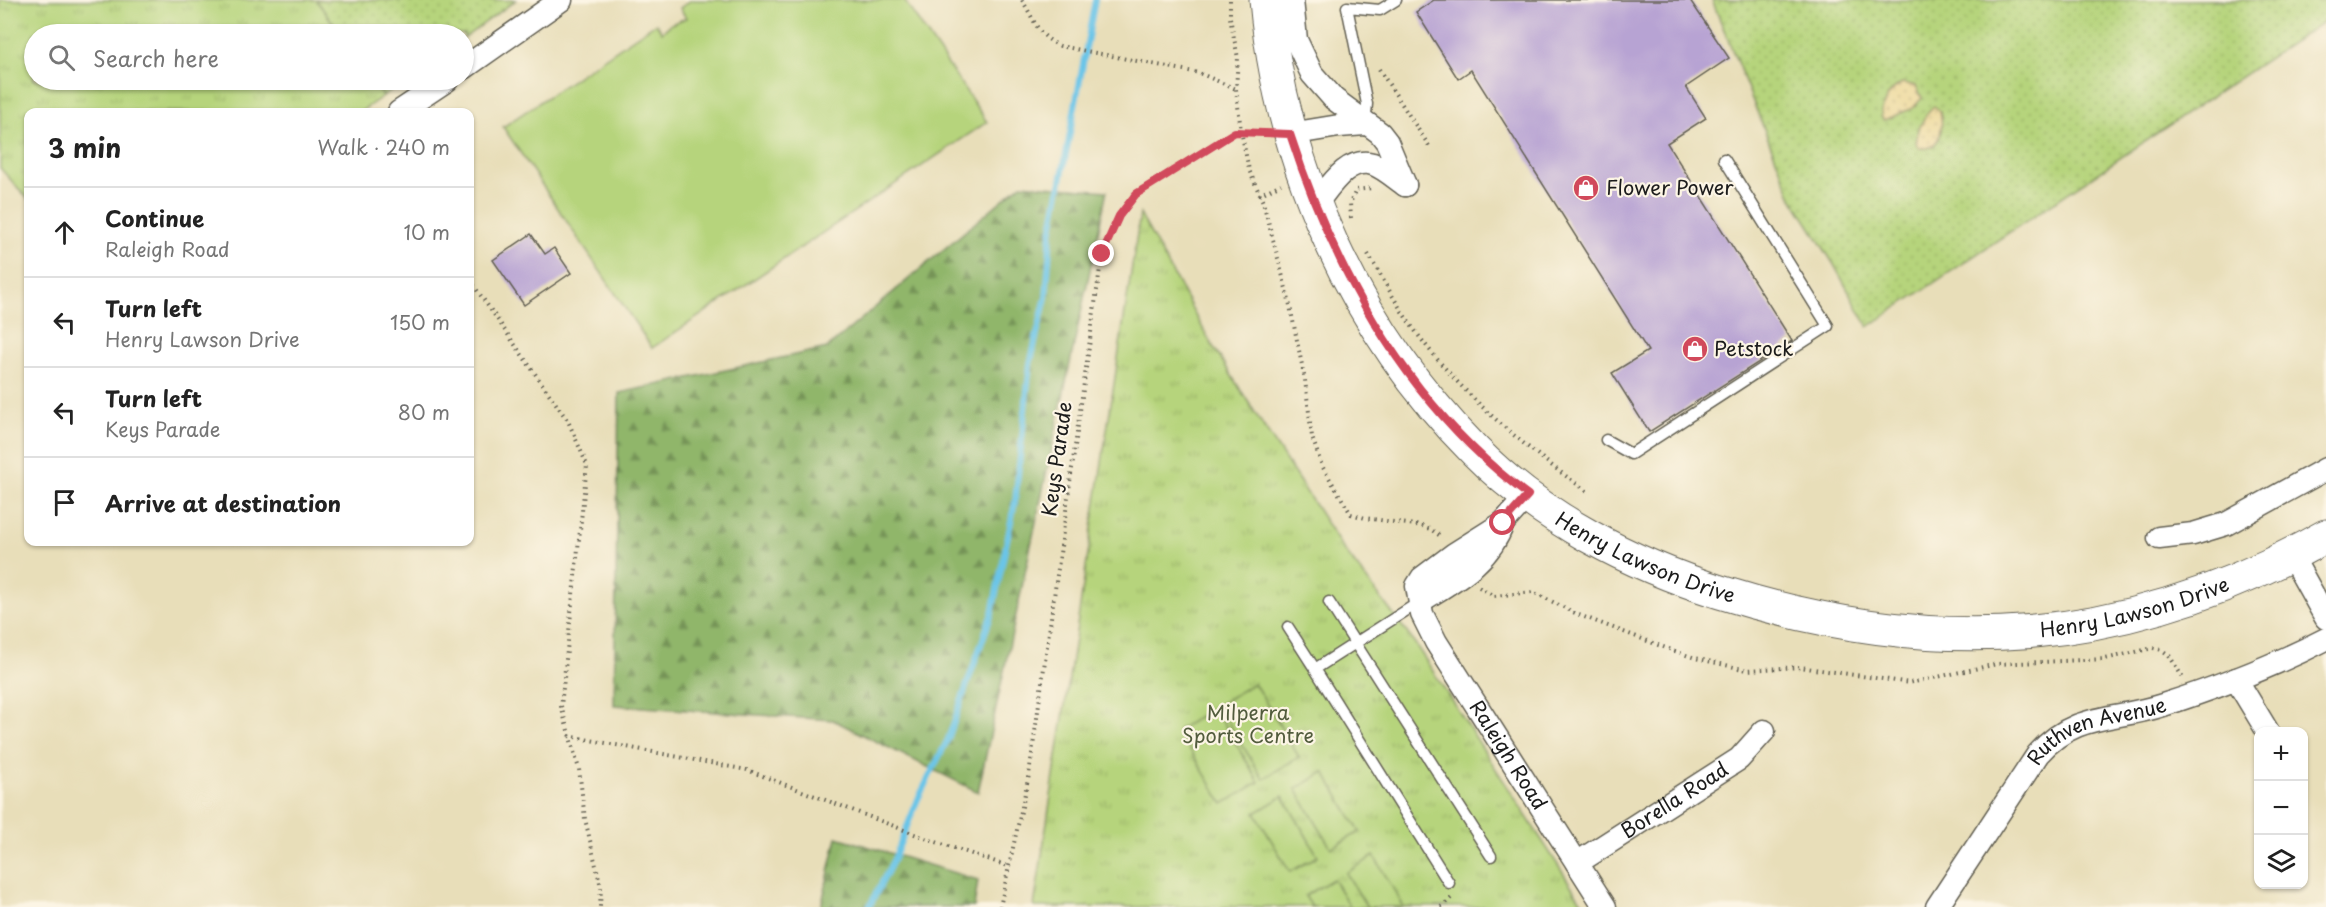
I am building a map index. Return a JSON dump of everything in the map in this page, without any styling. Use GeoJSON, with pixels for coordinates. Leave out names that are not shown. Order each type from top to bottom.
{"type":"FeatureCollection","features":[{"type":"Feature","properties":{"kind":"main road","name":"Henry Lawson Drive"},"geometry":{"type":"LineString","coordinates":[[1266,0],[1274,68],[1290,134],[1315,205],[1352,286],[1383,337],[1423,391],[1475,451],[1554,515],[1635,560],[1679,579],[1809,617],[1874,629],[1919,633],[2014,633],[2058,629],[2167,605],[2212,591],[2291,555],[2326,536]]}},
{"type":"Feature","properties":{"kind":"street"},"geometry":{"type":"LineString","coordinates":[[474,61],[561,0]]}},
{"type":"Feature","properties":{"kind":"street"},"geometry":{"type":"LineString","coordinates":[[1292,0],[1296,40],[1312,74],[1334,99],[1380,133],[1387,141],[1405,185],[1378,166],[1357,163],[1336,178],[1315,205]]}},
{"type":"Feature","properties":{"kind":"street"},"geometry":{"type":"LineString","coordinates":[[405,108],[432,90]]}},
{"type":"Feature","properties":{"kind":"street"},"geometry":{"type":"LineString","coordinates":[[1290,134],[1365,124]]}},
{"type":"Feature","properties":{"kind":"street"},"geometry":{"type":"LineString","coordinates":[[2159,538],[2193,534],[2226,524],[2326,469]]}},
{"type":"Feature","properties":{"kind":"street","name":"Raleigh Road"},"geometry":{"type":"LineString","coordinates":[[1528,495],[1503,523],[1429,571],[1417,586],[1422,614],[1429,630],[1605,907]]}},
{"type":"Feature","properties":{"kind":"street"},"geometry":{"type":"LineString","coordinates":[[2291,555],[2326,618]]}},
{"type":"Feature","properties":{"kind":"street","name":"Ruthven Avenue"},"geometry":{"type":"LineString","coordinates":[[1937,907],[2038,754],[2057,735],[2082,722],[2132,714],[2236,679],[2326,639]]}},
{"type":"Feature","properties":{"kind":"street"},"geometry":{"type":"LineString","coordinates":[[2236,679],[2265,727]]}},
{"type":"Feature","properties":{"kind":"street","name":"Borella Road"},"geometry":{"type":"LineString","coordinates":[[1577,863],[1739,759],[1764,731]]}},
{"type":"Feature","properties":{"kind":"lane"},"geometry":{"type":"LineString","coordinates":[[1365,124],[1367,104],[1347,7],[1380,10],[1396,0]]}},
{"type":"Feature","properties":{"kind":"lane"},"geometry":{"type":"LineString","coordinates":[[1606,440],[1632,454],[1828,326],[1724,159]]}},
{"type":"Feature","properties":{"kind":"lane"},"geometry":{"type":"LineString","coordinates":[[1315,669],[1421,601]]}},
{"type":"Feature","properties":{"kind":"lane"},"geometry":{"type":"LineString","coordinates":[[1329,602],[1491,856]]}},
{"type":"Feature","properties":{"kind":"lane"},"geometry":{"type":"LineString","coordinates":[[1288,627],[1449,883]]}},
{"type":"Feature","properties":{"kind":"path"},"geometry":{"type":"LineString","coordinates":[[1022,0],[1036,28],[1048,40],[1060,46],[1199,73],[1236,89]]}},
{"type":"Feature","properties":{"kind":"path"},"geometry":{"type":"LineString","coordinates":[[1230,0],[1230,18],[1238,58],[1236,89],[1240,131],[1249,170],[1263,202],[1288,296],[1305,380],[1312,437],[1322,466],[1347,510],[1355,516],[1422,526],[1444,539]]}},
{"type":"Feature","properties":{"kind":"path"},"geometry":{"type":"LineString","coordinates":[[1379,69],[1431,149]]}},
{"type":"Feature","properties":{"kind":"path"},"geometry":{"type":"LineString","coordinates":[[1240,131],[1290,134]]}},
{"type":"Feature","properties":{"kind":"path","name":"Keys Parade"},"geometry":{"type":"LineString","coordinates":[[1000,907],[1029,775],[1102,254],[1119,216],[1136,194],[1240,131]]}},
{"type":"Feature","properties":{"kind":"path"},"geometry":{"type":"LineString","coordinates":[[1259,195],[1281,184]]}},
{"type":"Feature","properties":{"kind":"path"},"geometry":{"type":"LineString","coordinates":[[1356,229],[1351,218],[1350,203],[1356,190],[1367,187],[1376,188]]}},
{"type":"Feature","properties":{"kind":"path"},"geometry":{"type":"LineString","coordinates":[[1366,250],[1411,325],[1474,399],[1518,440],[1590,493]]}},
{"type":"Feature","properties":{"kind":"path"},"geometry":{"type":"LineString","coordinates":[[474,286],[568,421],[588,465],[561,706],[579,769],[585,819],[601,887],[600,907]]}},
{"type":"Feature","properties":{"kind":"path"},"geometry":{"type":"LineString","coordinates":[[1474,583],[1487,594],[1494,596],[1533,592],[1579,615],[1666,648],[1748,670],[1800,667],[1910,682],[1997,664],[2105,658],[2153,648],[2163,650],[2176,663],[2190,695]]}},
{"type":"Feature","properties":{"kind":"path"},"geometry":{"type":"LineString","coordinates":[[569,736],[747,770],[883,822],[1008,866]]}},
{"type":"Feature","properties":{"kind":"green space"},"geometry":{"type":"Polygon","coordinates":[[[0,0],[316,0],[334,24],[24,24],[24,90],[379,90],[383,96],[366,108],[24,108],[24,195],[0,168],[0,0]]]}},
{"type":"Feature","properties":{"kind":"green space"},"geometry":{"type":"Polygon","coordinates":[[[316,0],[516,0],[474,31],[474,24],[334,24],[316,0]]]}},
{"type":"Feature","properties":{"kind":"green space"},"geometry":{"type":"Polygon","coordinates":[[[691,0],[904,0],[987,122],[652,348],[503,127],[656,23],[662,32],[671,24],[686,18],[680,8],[691,0]]]}},
{"type":"Feature","properties":{"kind":"green space"},"geometry":{"type":"Polygon","coordinates":[[[1712,0],[2326,0],[2326,20],[1868,327],[1833,263],[1792,198],[1712,0]]]}},
{"type":"Feature","properties":{"kind":"green space"},"geometry":{"type":"Polygon","coordinates":[[[379,90],[392,90],[383,96],[379,90]]]}},
{"type":"Feature","properties":{"kind":"green space"},"geometry":{"type":"Polygon","coordinates":[[[1021,184],[1107,191],[978,792],[833,720],[614,705],[619,393],[827,348],[1021,184]]]}},
{"type":"Feature","properties":{"kind":"green space","name":"Milperra Sports Centre"},"geometry":{"type":"Polygon","coordinates":[[[1140,214],[1211,343],[1259,419],[1342,547],[1414,642],[1585,907],[1034,907],[1140,214]]]}},
{"type":"Feature","properties":{"kind":"green space"},"geometry":{"type":"Polygon","coordinates":[[[1254,683],[1299,757],[1263,779],[1218,705],[1254,683]]]}},
{"type":"Feature","properties":{"kind":"green space"},"geometry":{"type":"Polygon","coordinates":[[[1214,707],[1259,782],[1223,804],[1178,730],[1214,707]]]}},
{"type":"Feature","properties":{"kind":"green space"},"geometry":{"type":"Polygon","coordinates":[[[1324,772],[1360,832],[1331,848],[1296,789],[1324,772]]]}},
{"type":"Feature","properties":{"kind":"green space"},"geometry":{"type":"Polygon","coordinates":[[[1283,796],[1318,856],[1290,872],[1255,813],[1283,796]]]}},
{"type":"Feature","properties":{"kind":"green space"},"geometry":{"type":"Polygon","coordinates":[[[837,837],[978,880],[974,907],[821,907],[837,837]]]}},
{"type":"Feature","properties":{"kind":"green space"},"geometry":{"type":"Polygon","coordinates":[[[1374,856],[1404,907],[1367,907],[1346,873],[1374,856]]]}},
{"type":"Feature","properties":{"kind":"green space"},"geometry":{"type":"Polygon","coordinates":[[[1333,879],[1350,907],[1312,907],[1305,896],[1333,879]]]}},
{"type":"Feature","properties":{"kind":"sand"},"geometry":{"type":"Polygon","coordinates":[[[1902,83],[1916,86],[1922,98],[1913,108],[1884,120],[1881,116],[1885,101],[1890,93],[1902,83]]]}},
{"type":"Feature","properties":{"kind":"sand"},"geometry":{"type":"Polygon","coordinates":[[[1934,106],[1940,111],[1941,117],[1939,137],[1932,146],[1919,148],[1916,144],[1919,128],[1927,113],[1934,106]]]}},
{"type":"Feature","properties":{"kind":"building"},"geometry":{"type":"Polygon","coordinates":[[[1434,0],[1690,0],[1729,58],[1686,87],[1706,118],[1667,143],[1792,341],[1649,432],[1612,373],[1648,351],[1471,70],[1458,79],[1416,12],[1434,0]]]}},
{"type":"Feature","properties":{"kind":"building"},"geometry":{"type":"Polygon","coordinates":[[[531,234],[545,254],[554,248],[571,273],[524,305],[493,260],[531,234]]]}},
{"type":"Feature","properties":{"kind":"waterway"},"geometry":{"type":"LineString","coordinates":[[869,907],[894,859],[918,799],[948,739],[992,613],[1015,502],[1030,364],[1046,297],[1051,234],[1095,0]]}},
{"type":"Feature","properties":{"kind":"place","name":"Flower Power"},"geometry":{"type":"Point","coordinates":[1586,188]}},
{"type":"Feature","properties":{"kind":"place","name":"Petstock"},"geometry":{"type":"Point","coordinates":[1695,349]}},
{"type":"Feature","properties":{"kind":"route"},"geometry":{"type":"LineString","coordinates":[[1102,254],[1119,216],[1136,194],[1235,132],[1290,134],[1306,182],[1339,260],[1383,337],[1423,391],[1475,451],[1528,495],[1503,523]]}}]}
